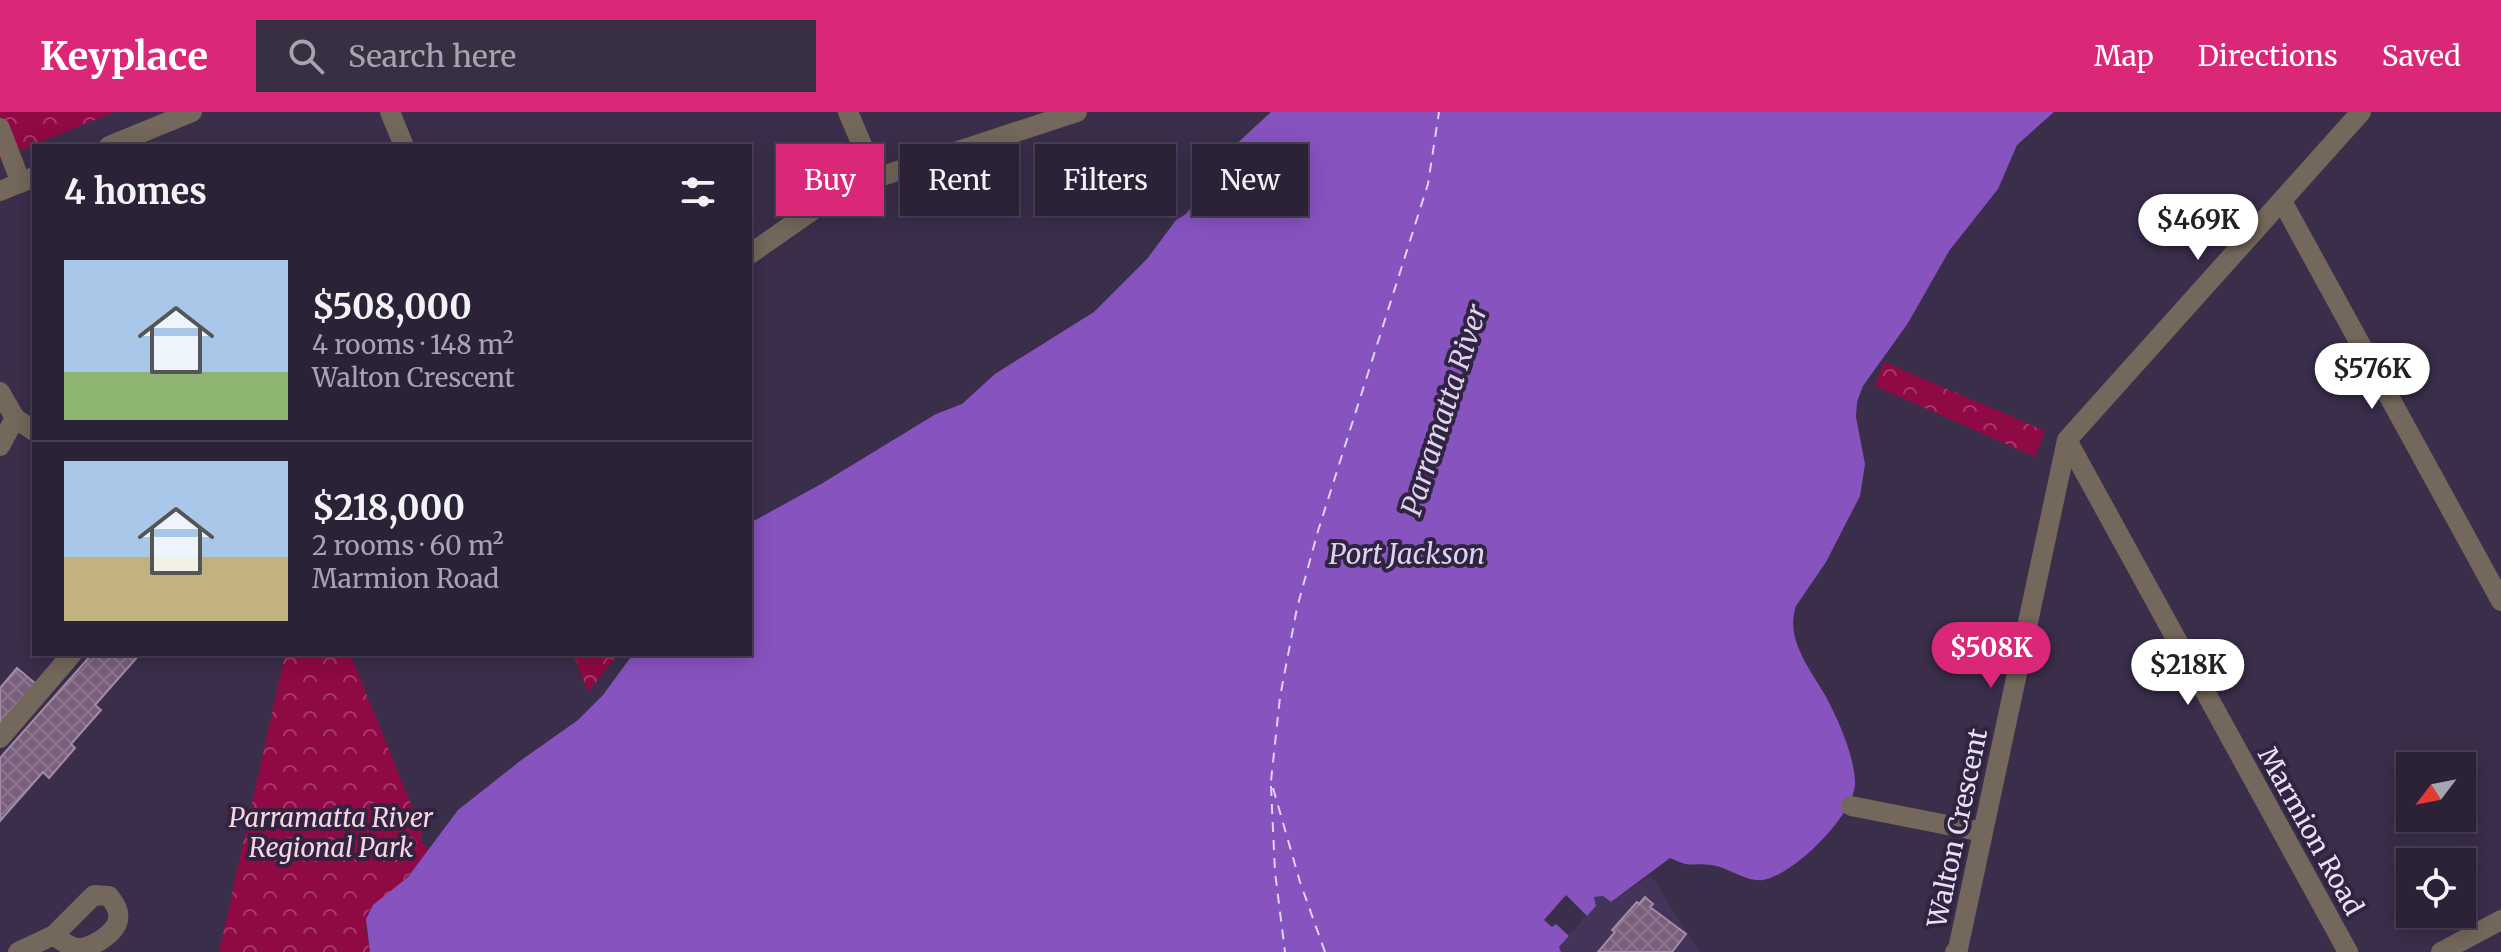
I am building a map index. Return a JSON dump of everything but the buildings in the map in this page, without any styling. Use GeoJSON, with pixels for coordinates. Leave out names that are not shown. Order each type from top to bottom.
{"type":"FeatureCollection","features":[{"type":"Feature","properties":{"kind":"street"},"geometry":{"type":"LineString","coordinates":[[114,144],[192,112]]}},
{"type":"Feature","properties":{"kind":"street"},"geometry":{"type":"LineString","coordinates":[[390,112],[403,144]]}},
{"type":"Feature","properties":{"kind":"street"},"geometry":{"type":"LineString","coordinates":[[848,112],[862,144]]}},
{"type":"Feature","properties":{"kind":"street"},"geometry":{"type":"LineString","coordinates":[[884,175],[1077,112]]}},
{"type":"Feature","properties":{"kind":"street","name":"Walton Crescent"},"geometry":{"type":"LineString","coordinates":[[1955,952],[2067,440],[2361,112]]}},
{"type":"Feature","properties":{"kind":"street"},"geometry":{"type":"LineString","coordinates":[[0,128],[27,180],[0,191]]}},
{"type":"Feature","properties":{"kind":"street"},"geometry":{"type":"LineString","coordinates":[[2282,201],[2501,601]]}},
{"type":"Feature","properties":{"kind":"street"},"geometry":{"type":"LineString","coordinates":[[752,253],[804,216]]}},
{"type":"Feature","properties":{"kind":"street"},"geometry":{"type":"LineString","coordinates":[[0,392],[15,418],[32,430]]}},
{"type":"Feature","properties":{"kind":"street"},"geometry":{"type":"LineString","coordinates":[[0,446],[15,418]]}},
{"type":"Feature","properties":{"kind":"street","name":"Marmion Road"},"geometry":{"type":"LineString","coordinates":[[2067,440],[2348,952]]}},
{"type":"Feature","properties":{"kind":"street"},"geometry":{"type":"LineString","coordinates":[[0,738],[70,656]]}},
{"type":"Feature","properties":{"kind":"street"},"geometry":{"type":"LineString","coordinates":[[1851,806],[1983,832]]}},
{"type":"Feature","properties":{"kind":"street"},"geometry":{"type":"LineString","coordinates":[[2441,952],[2501,920]]}},
{"type":"Feature","properties":{"kind":"street"},"geometry":{"type":"LineString","coordinates":[[18,952],[54,935]]}},
{"type":"Feature","properties":{"kind":"shaded area"},"geometry":{"type":"Polygon","coordinates":[[[1651,875],[1699,952],[1561,952],[1559,948],[1596,906],[1594,897],[1603,896],[1611,902],[1651,875]]]}},
{"type":"Feature","properties":{"kind":"green space"},"geometry":{"type":"Polygon","coordinates":[[[0,112],[114,112],[32,144],[0,159],[0,112]]]}},
{"type":"Feature","properties":{"kind":"green space"},"geometry":{"type":"Polygon","coordinates":[[[1884,362],[2045,431],[2035,457],[1875,386],[1884,362]]]}},
{"type":"Feature","properties":{"kind":"green space","name":"Parramatta River Regional Park"},"geometry":{"type":"Polygon","coordinates":[[[285,656],[351,656],[422,831],[422,843],[430,850],[402,883],[369,910],[366,929],[370,952],[219,952],[285,656]]]}},
{"type":"Feature","properties":{"kind":"green space"},"geometry":{"type":"Polygon","coordinates":[[[574,656],[616,656],[588,692],[574,656]]]}},
{"type":"Feature","properties":{"kind":"water","name":"Port Jackson"},"geometry":{"type":"Polygon","coordinates":[[[1271,112],[2054,112],[2017,145],[1998,189],[1949,251],[1908,323],[1863,386],[1857,402],[1856,417],[1865,464],[1860,496],[1826,562],[1796,606],[1793,618],[1800,652],[1830,704],[1844,737],[1855,782],[1853,795],[1845,810],[1821,841],[1791,867],[1763,880],[1749,879],[1718,866],[1688,864],[1670,858],[1611,902],[1603,896],[1594,897],[1596,906],[1559,947],[1561,952],[370,952],[366,919],[373,905],[408,877],[458,810],[578,720],[603,695],[632,656],[752,656],[752,522],[936,414],[962,404],[995,374],[1094,312],[1147,259],[1176,220],[1192,206],[1192,216],[1308,216],[1308,144],[1236,144],[1271,112]]]}},
{"type":"Feature","properties":{"kind":"pier"},"geometry":{"type":"Polygon","coordinates":[[[1566,895],[1587,916],[1569,936],[1556,924],[1552,927],[1544,920],[1566,895]]]}},
{"type":"Feature","properties":{"kind":"ferry route"},"geometry":{"type":"LineString","coordinates":[[1325,952],[1300,882],[1271,781],[1280,697],[1297,608],[1318,531],[1428,184],[1439,112]]}},
{"type":"Feature","properties":{"kind":"ferry route"},"geometry":{"type":"LineString","coordinates":[[1271,786],[1275,872],[1285,952]]}},
{"type":"Feature","properties":{"kind":"water label","name":"Parramatta River"},"geometry":{"type":"Point","coordinates":[1444,410]}}]}
